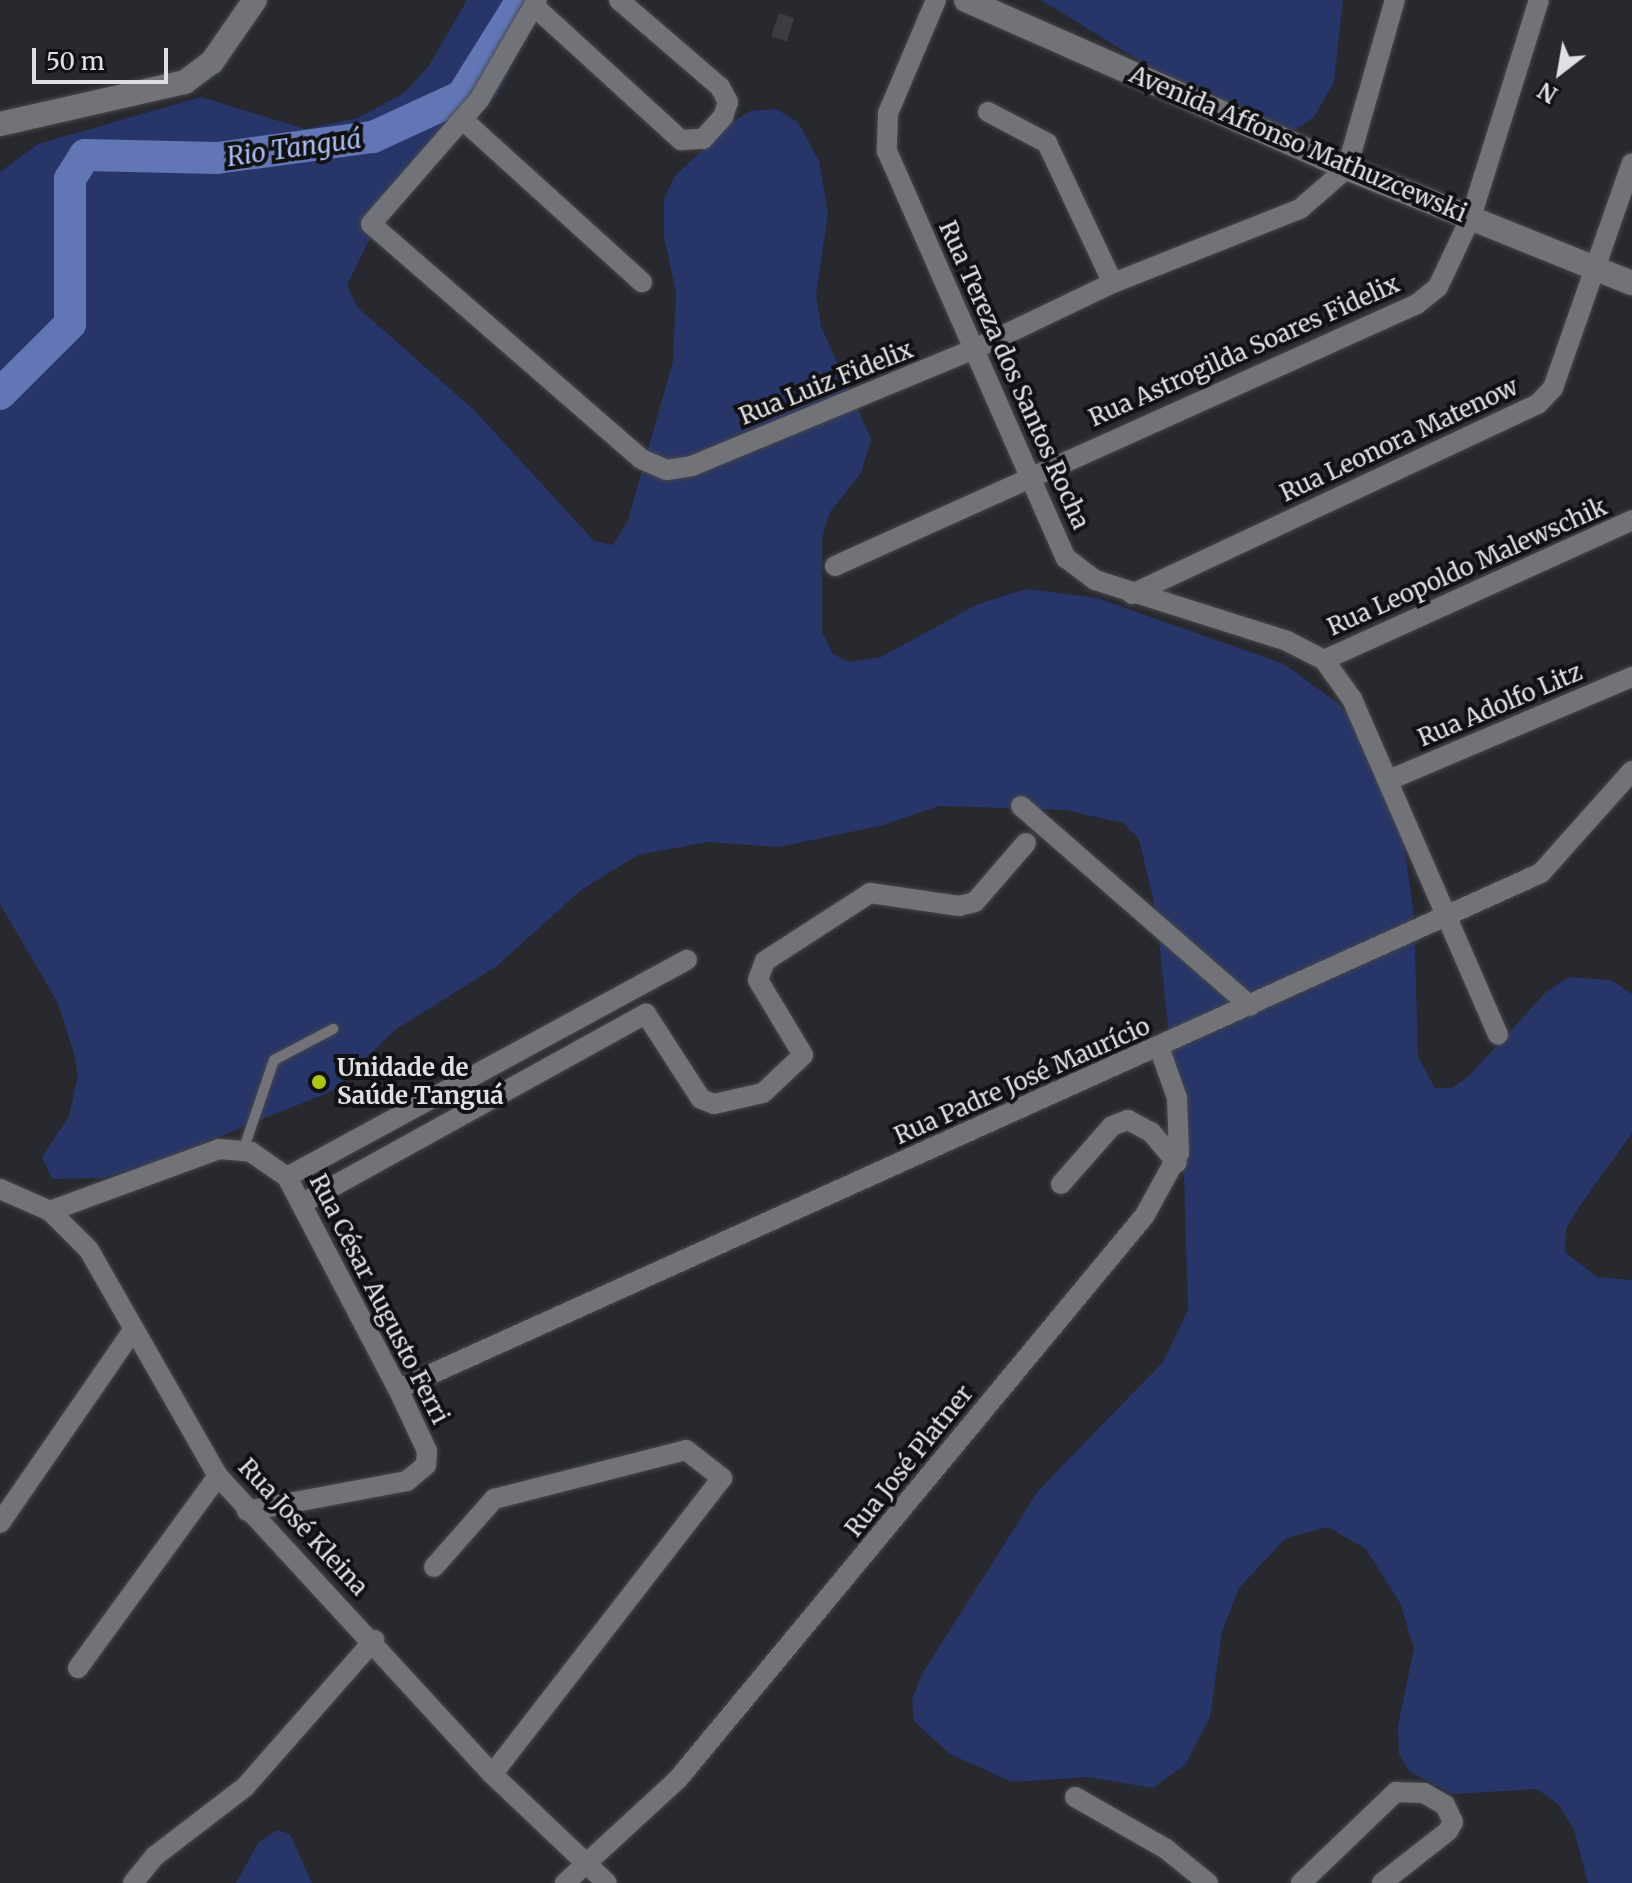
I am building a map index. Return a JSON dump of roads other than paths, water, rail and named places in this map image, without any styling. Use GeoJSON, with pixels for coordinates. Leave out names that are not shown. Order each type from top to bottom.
{"type":"FeatureCollection","features":[{"type":"Feature","properties":{"kind":"street"},"geometry":{"type":"LineString","coordinates":[[0,124],[185,82],[212,62],[255,0]]}},
{"type":"Feature","properties":{"kind":"street"},"geometry":{"type":"LineString","coordinates":[[619,0],[720,87],[728,102],[723,117],[703,139],[681,140],[536,3],[506,64],[462,119],[642,282]]}},
{"type":"Feature","properties":{"kind":"street","name":"Rua Tereza dos Santos Rocha"},"geometry":{"type":"LineString","coordinates":[[936,0],[883,131],[1066,558],[1095,580],[1287,641],[1324,660],[1352,699],[1498,1035]]}},
{"type":"Feature","properties":{"kind":"street","name":"Avenida Affonso Mathuzcewski"},"geometry":{"type":"LineString","coordinates":[[966,0],[1347,168],[1632,283]]}},
{"type":"Feature","properties":{"kind":"street"},"geometry":{"type":"LineString","coordinates":[[1347,168],[1395,0]]}},
{"type":"Feature","properties":{"kind":"street","name":"Rua Astrogilda Soares Fidelix"},"geometry":{"type":"LineString","coordinates":[[835,566],[1031,474],[1417,304],[1438,287],[1471,217],[1539,0]]}},
{"type":"Feature","properties":{"kind":"street"},"geometry":{"type":"LineString","coordinates":[[988,112],[1047,143],[1113,283]]}},
{"type":"Feature","properties":{"kind":"street","name":"Rua Luiz Fidelix"},"geometry":{"type":"LineString","coordinates":[[462,119],[371,224],[641,459],[667,470],[692,466],[975,349],[1113,283],[1300,209],[1347,168]]}},
{"type":"Feature","properties":{"kind":"street","name":"Rua Leonora Matenow"},"geometry":{"type":"LineString","coordinates":[[1132,594],[1538,404],[1553,388],[1599,269],[1632,163]]}},
{"type":"Feature","properties":{"kind":"street","name":"Rua Leopoldo Malewschik"},"geometry":{"type":"LineString","coordinates":[[1324,660],[1632,520]]}},
{"type":"Feature","properties":{"kind":"street","name":"Rua Adolfo Litz"},"geometry":{"type":"LineString","coordinates":[[1389,780],[1632,677]]}},
{"type":"Feature","properties":{"kind":"street","name":"Rua Padre José Maurício"},"geometry":{"type":"LineString","coordinates":[[398,1389],[1445,919],[1541,873],[1632,771]]}},
{"type":"Feature","properties":{"kind":"street"},"geometry":{"type":"LineString","coordinates":[[1021,806],[1250,1006]]}},
{"type":"Feature","properties":{"kind":"street"},"geometry":{"type":"LineString","coordinates":[[303,1203],[646,1014],[701,1099],[714,1104],[763,1093],[803,1055],[758,980],[765,961],[870,893],[959,906],[975,902],[1026,843]]}},
{"type":"Feature","properties":{"kind":"street"},"geometry":{"type":"LineString","coordinates":[[287,1177],[687,960]]}},
{"type":"Feature","properties":{"kind":"street"},"geometry":{"type":"LineString","coordinates":[[1159,1047],[1177,1098],[1177,1163]]}},
{"type":"Feature","properties":{"kind":"street"},"geometry":{"type":"LineString","coordinates":[[1061,1184],[1112,1126],[1128,1120],[1151,1132],[1177,1163]]}},
{"type":"Feature","properties":{"kind":"street","name":"Rua César Augusto Ferri"},"geometry":{"type":"LineString","coordinates":[[50,1211],[165,1164],[219,1149],[243,1151],[274,1163],[287,1177],[303,1203],[427,1451],[418,1476],[247,1511]]}},
{"type":"Feature","properties":{"kind":"street","name":"Rua José Platner"},"geometry":{"type":"LineString","coordinates":[[585,1868],[629,1831],[736,1712],[1145,1215],[1177,1163]]}},
{"type":"Feature","properties":{"kind":"street","name":"Rua José Kleina"},"geometry":{"type":"LineString","coordinates":[[0,1189],[50,1211],[89,1250],[218,1476],[247,1511],[374,1640],[492,1774],[585,1868],[607,1883]]}},
{"type":"Feature","properties":{"kind":"street"},"geometry":{"type":"LineString","coordinates":[[0,1523],[133,1330]]}},
{"type":"Feature","properties":{"kind":"street"},"geometry":{"type":"LineString","coordinates":[[434,1567],[494,1499],[686,1450],[722,1478],[492,1774]]}},
{"type":"Feature","properties":{"kind":"street"},"geometry":{"type":"LineString","coordinates":[[78,1668],[218,1476]]}},
{"type":"Feature","properties":{"kind":"street"},"geometry":{"type":"LineString","coordinates":[[133,1883],[155,1856],[245,1787],[374,1640]]}},
{"type":"Feature","properties":{"kind":"street"},"geometry":{"type":"LineString","coordinates":[[1301,1883],[1396,1792],[1424,1793],[1445,1805],[1453,1822],[1448,1831],[1382,1883]]}},
{"type":"Feature","properties":{"kind":"street"},"geometry":{"type":"LineString","coordinates":[[1075,1797],[1166,1849],[1208,1883]]}},
{"type":"Feature","properties":{"kind":"street"},"geometry":{"type":"LineString","coordinates":[[565,1883],[585,1868]]}},
{"type":"Feature","properties":{"kind":"lane"},"geometry":{"type":"LineString","coordinates":[[243,1151],[274,1060],[333,1029]]}},
{"type":"Feature","properties":{"kind":"waterway","name":"Rio Tanguá"},"geometry":{"type":"LineString","coordinates":[[0,394],[70,324],[70,179],[85,155],[217,158],[373,137],[462,96],[522,0]]}},
{"type":"Feature","properties":{"kind":"place","name":"Unidade de Saúde Tanguá"},"geometry":{"type":"Point","coordinates":[319,1082]}}]}
